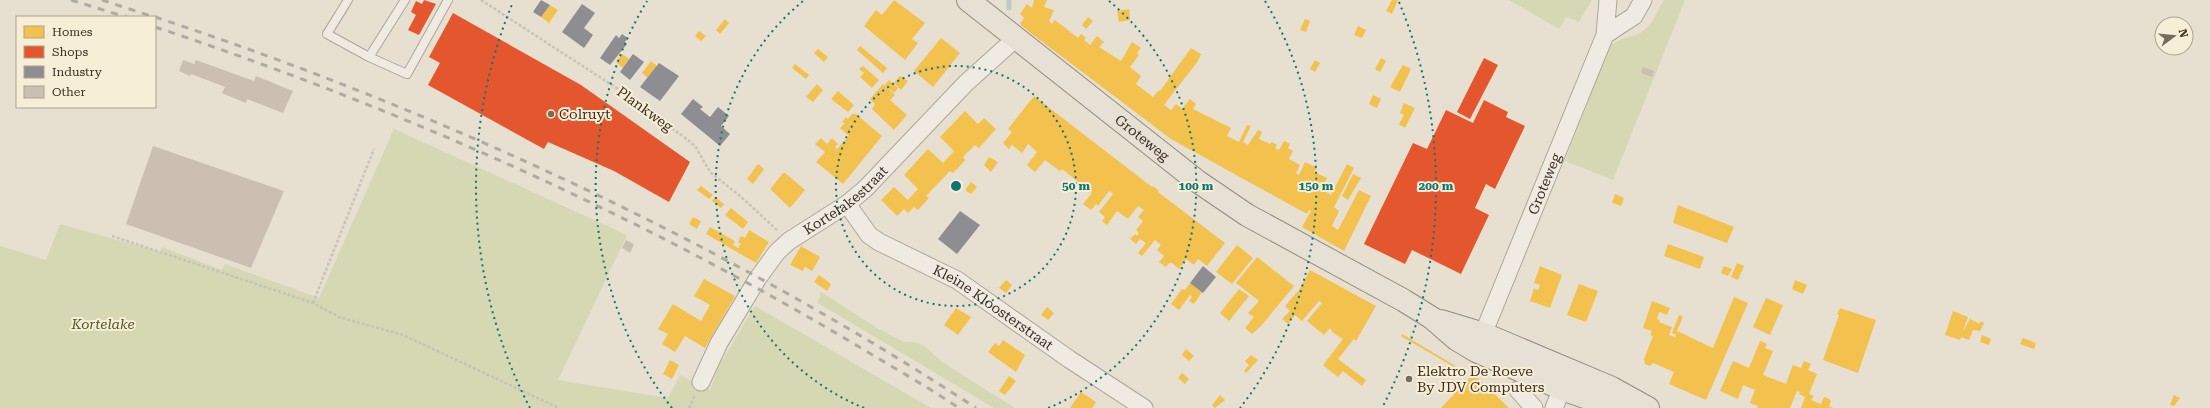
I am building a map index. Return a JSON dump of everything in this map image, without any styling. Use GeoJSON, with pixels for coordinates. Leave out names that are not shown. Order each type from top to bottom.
{"type":"FeatureCollection","features":[{"type":"Feature","properties":{"kind":"main road","name":"Groteweg"},"geometry":{"type":"LineString","coordinates":[[968,0],[1197,181],[1247,215],[1561,389],[1616,408]]}},
{"type":"Feature","properties":{"kind":"main road","name":"Groteweg"},"geometry":{"type":"LineString","coordinates":[[1561,389],[1612,388],[1648,408]]}},
{"type":"Feature","properties":{"kind":"street","name":"Groteweg"},"geometry":{"type":"LineString","coordinates":[[1480,343],[1605,35],[1608,0]]}},
{"type":"Feature","properties":{"kind":"street"},"geometry":{"type":"LineString","coordinates":[[1605,35],[1634,16],[1643,0]]}},
{"type":"Feature","properties":{"kind":"street","name":"Kortelakestraat"},"geometry":{"type":"LineString","coordinates":[[701,382],[719,343],[758,278],[777,252],[789,241],[847,204],[865,189],[966,83],[1016,38]]}},
{"type":"Feature","properties":{"kind":"street","name":"Kleine Kloosterstraat"},"geometry":{"type":"LineString","coordinates":[[847,204],[869,235],[957,280],[1069,359],[1144,408]]}},
{"type":"Feature","properties":{"kind":"street"},"geometry":{"type":"LineString","coordinates":[[1518,390],[1534,408]]}},
{"type":"Feature","properties":{"kind":"lane"},"geometry":{"type":"LineString","coordinates":[[348,0],[327,34],[369,57],[407,74],[448,0]]}},
{"type":"Feature","properties":{"kind":"lane"},"geometry":{"type":"LineString","coordinates":[[369,57],[405,0]]}},
{"type":"Feature","properties":{"kind":"path","name":"Plankweg"},"geometry":{"type":"LineString","coordinates":[[481,0],[618,89],[684,137],[695,146],[710,172],[740,196],[789,241]]}},
{"type":"Feature","properties":{"kind":"path"},"geometry":{"type":"LineString","coordinates":[[313,303],[374,149]]}},
{"type":"Feature","properties":{"kind":"path"},"geometry":{"type":"LineString","coordinates":[[112,236],[313,303],[339,317],[403,335],[559,408]]}},
{"type":"Feature","properties":{"kind":"green space"},"geometry":{"type":"Polygon","coordinates":[[[1509,0],[1592,0],[1579,22],[1566,17],[1559,29],[1509,0]]]}},
{"type":"Feature","properties":{"kind":"green space"},"geometry":{"type":"Polygon","coordinates":[[[1664,0],[1685,0],[1613,180],[1565,161],[1609,47],[1624,38],[1640,33],[1648,27],[1664,0]]]}},
{"type":"Feature","properties":{"kind":"green space","name":"Kortelake"},"geometry":{"type":"Polygon","coordinates":[[[394,129],[627,235],[558,380],[668,398],[680,375],[710,390],[718,367],[755,306],[931,408],[0,408],[0,246],[46,260],[60,224],[160,252],[162,247],[222,270],[225,264],[319,298],[394,129]]]}},
{"type":"Feature","properties":{"kind":"green space"},"geometry":{"type":"Polygon","coordinates":[[[821,292],[879,329],[904,342],[915,342],[926,347],[942,362],[1015,408],[994,408],[818,303],[821,292]]]}},
{"type":"Feature","properties":{"kind":"building: Homes"},"geometry":{"type":"Polygon","coordinates":[[[894,0],[925,23],[912,39],[918,43],[905,60],[864,26],[876,10],[882,15],[894,0]]]}},
{"type":"Feature","properties":{"kind":"building: Homes"},"geometry":{"type":"Polygon","coordinates":[[[1034,0],[1047,0],[1044,7],[1054,10],[1049,21],[1052,24],[1055,20],[1078,38],[1081,34],[1086,38],[1084,40],[1090,45],[1097,36],[1104,42],[1099,47],[1121,61],[1132,42],[1141,48],[1137,53],[1139,55],[1130,67],[1141,76],[1136,84],[1153,97],[1159,90],[1160,91],[1191,48],[1201,54],[1198,61],[1164,105],[1171,110],[1176,104],[1182,109],[1190,99],[1196,104],[1193,109],[1231,128],[1227,136],[1239,142],[1247,125],[1251,126],[1243,142],[1248,145],[1258,130],[1262,132],[1259,139],[1270,144],[1272,142],[1277,145],[1275,148],[1279,150],[1284,141],[1290,144],[1288,148],[1293,151],[1289,159],[1300,165],[1296,173],[1299,175],[1305,162],[1317,168],[1314,172],[1327,178],[1322,189],[1331,195],[1347,164],[1354,168],[1334,207],[1339,211],[1332,226],[1338,230],[1359,190],[1371,196],[1344,251],[1302,227],[1311,211],[1309,210],[1307,214],[1171,139],[1028,31],[1020,24],[1024,18],[1020,14],[1027,4],[1032,8],[1034,0]]]}},
{"type":"Feature","properties":{"kind":"building: Homes"},"geometry":{"type":"Polygon","coordinates":[[[1392,0],[1398,0],[1392,14],[1386,11],[1392,0]]]}},
{"type":"Feature","properties":{"kind":"building: Homes"},"geometry":{"type":"Polygon","coordinates":[[[550,5],[558,10],[549,23],[541,17],[550,5]]]}},
{"type":"Feature","properties":{"kind":"building: Homes"},"geometry":{"type":"Polygon","coordinates":[[[1129,9],[1130,20],[1119,22],[1117,11],[1129,9]]]}},
{"type":"Feature","properties":{"kind":"building: Homes"},"geometry":{"type":"Polygon","coordinates":[[[1088,17],[1093,21],[1086,29],[1082,25],[1088,17]]]}},
{"type":"Feature","properties":{"kind":"building: Homes"},"geometry":{"type":"Polygon","coordinates":[[[725,19],[729,23],[720,34],[716,30],[725,19]]]}},
{"type":"Feature","properties":{"kind":"building: Homes"},"geometry":{"type":"Polygon","coordinates":[[[1305,19],[1310,21],[1306,32],[1300,30],[1305,19]]]}},
{"type":"Feature","properties":{"kind":"building: Homes"},"geometry":{"type":"Polygon","coordinates":[[[1358,26],[1366,30],[1362,38],[1354,35],[1358,26]]]}},
{"type":"Feature","properties":{"kind":"building: Homes"},"geometry":{"type":"Polygon","coordinates":[[[699,31],[706,36],[701,41],[695,36],[699,31]]]}},
{"type":"Feature","properties":{"kind":"building: Homes"},"geometry":{"type":"Polygon","coordinates":[[[941,38],[960,53],[933,87],[914,71],[941,38]]]}},
{"type":"Feature","properties":{"kind":"building: Homes"},"geometry":{"type":"Polygon","coordinates":[[[860,46],[887,68],[883,73],[857,50],[860,46]]]}},
{"type":"Feature","properties":{"kind":"building: Homes"},"geometry":{"type":"Polygon","coordinates":[[[818,49],[828,57],[824,62],[814,53],[818,49]]]}},
{"type":"Feature","properties":{"kind":"building: Homes"},"geometry":{"type":"Polygon","coordinates":[[[622,54],[629,59],[623,68],[616,62],[622,54]]]}},
{"type":"Feature","properties":{"kind":"building: Homes"},"geometry":{"type":"Polygon","coordinates":[[[1381,58],[1386,61],[1380,72],[1375,69],[1381,58]]]}},
{"type":"Feature","properties":{"kind":"building: Homes"},"geometry":{"type":"Polygon","coordinates":[[[1315,60],[1320,63],[1315,72],[1310,69],[1315,60]]]}},
{"type":"Feature","properties":{"kind":"building: Homes"},"geometry":{"type":"Polygon","coordinates":[[[651,61],[657,66],[648,78],[642,73],[651,61]]]}},
{"type":"Feature","properties":{"kind":"building: Homes"},"geometry":{"type":"Polygon","coordinates":[[[795,64],[809,75],[806,79],[792,68],[795,64]]]}},
{"type":"Feature","properties":{"kind":"building: Homes"},"geometry":{"type":"Polygon","coordinates":[[[1403,65],[1411,69],[1400,92],[1390,87],[1403,65]]]}},
{"type":"Feature","properties":{"kind":"building: Homes"},"geometry":{"type":"Polygon","coordinates":[[[863,66],[879,80],[872,88],[860,77],[864,73],[859,69],[863,66]]]}},
{"type":"Feature","properties":{"kind":"building: Homes"},"geometry":{"type":"Polygon","coordinates":[[[900,76],[908,81],[901,90],[894,83],[900,76]]]}},
{"type":"Feature","properties":{"kind":"building: Homes"},"geometry":{"type":"Polygon","coordinates":[[[889,80],[898,88],[894,93],[885,85],[889,80]]]}},
{"type":"Feature","properties":{"kind":"building: Homes"},"geometry":{"type":"Polygon","coordinates":[[[817,84],[823,90],[813,102],[806,97],[817,84]]]}},
{"type":"Feature","properties":{"kind":"building: Homes"},"geometry":{"type":"Polygon","coordinates":[[[883,84],[895,95],[890,100],[907,115],[894,130],[872,109],[875,104],[870,99],[883,84]]]}},
{"type":"Feature","properties":{"kind":"building: Homes"},"geometry":{"type":"Polygon","coordinates":[[[838,91],[854,105],[848,112],[831,99],[838,91]]]}},
{"type":"Feature","properties":{"kind":"building: Homes"},"geometry":{"type":"Polygon","coordinates":[[[1373,95],[1381,99],[1377,108],[1369,104],[1373,95]]]}},
{"type":"Feature","properties":{"kind":"building: Homes"},"geometry":{"type":"Polygon","coordinates":[[[1034,96],[1152,187],[1153,186],[1159,191],[1158,192],[1225,243],[1207,266],[1198,259],[1194,265],[1186,259],[1179,269],[1172,263],[1169,263],[1166,267],[1159,262],[1164,256],[1157,250],[1161,245],[1155,240],[1142,256],[1138,253],[1146,243],[1140,239],[1136,244],[1130,239],[1135,234],[1137,236],[1139,233],[1136,230],[1143,221],[1138,217],[1144,210],[1138,206],[1128,219],[1117,211],[1107,225],[1102,221],[1105,217],[1099,212],[1113,194],[1109,191],[1098,206],[1096,204],[1091,210],[1083,204],[1092,193],[1082,188],[1080,183],[1062,169],[1060,171],[1045,160],[1035,172],[1027,165],[1037,152],[1028,144],[1022,153],[1012,145],[1009,149],[1003,143],[1012,132],[1008,129],[1034,96]]]}},
{"type":"Feature","properties":{"kind":"building: Homes"},"geometry":{"type":"Polygon","coordinates":[[[1404,103],[1415,108],[1405,128],[1399,124],[1404,115],[1400,113],[1404,103]]]}},
{"type":"Feature","properties":{"kind":"building: Homes"},"geometry":{"type":"Polygon","coordinates":[[[965,111],[978,124],[984,118],[996,129],[979,148],[975,145],[963,157],[965,160],[953,173],[950,171],[926,196],[929,198],[918,210],[914,207],[908,213],[904,209],[897,216],[881,200],[894,187],[908,200],[918,189],[904,175],[928,149],[943,163],[954,151],[940,137],[965,111]]]}},
{"type":"Feature","properties":{"kind":"building: Homes"},"geometry":{"type":"Polygon","coordinates":[[[852,114],[856,114],[882,136],[843,184],[816,162],[825,152],[815,144],[821,138],[827,144],[832,138],[838,144],[835,147],[837,149],[849,136],[840,128],[845,123],[842,122],[846,117],[848,119],[852,114]]]}},
{"type":"Feature","properties":{"kind":"building: Homes"},"geometry":{"type":"Polygon","coordinates":[[[989,157],[998,162],[991,172],[984,165],[989,157]]]}},
{"type":"Feature","properties":{"kind":"building: Homes"},"geometry":{"type":"Polygon","coordinates":[[[758,164],[764,169],[753,184],[747,179],[758,164]]]}},
{"type":"Feature","properties":{"kind":"building: Homes"},"geometry":{"type":"Polygon","coordinates":[[[783,173],[785,173],[805,190],[790,208],[771,190],[783,173]]]}},
{"type":"Feature","properties":{"kind":"building: Homes"},"geometry":{"type":"Polygon","coordinates":[[[1353,174],[1361,178],[1348,200],[1342,196],[1353,174]]]}},
{"type":"Feature","properties":{"kind":"building: Homes"},"geometry":{"type":"Polygon","coordinates":[[[971,182],[977,187],[971,194],[965,190],[971,182]]]}},
{"type":"Feature","properties":{"kind":"building: Homes"},"geometry":{"type":"Polygon","coordinates":[[[701,186],[713,195],[709,199],[697,190],[701,186]]]}},
{"type":"Feature","properties":{"kind":"building: Homes"},"geometry":{"type":"Polygon","coordinates":[[[1615,194],[1624,198],[1621,206],[1612,203],[1615,194]]]}},
{"type":"Feature","properties":{"kind":"building: Homes"},"geometry":{"type":"Polygon","coordinates":[[[715,197],[724,204],[721,208],[712,201],[715,197]]]}},
{"type":"Feature","properties":{"kind":"building: Homes"},"geometry":{"type":"Polygon","coordinates":[[[1678,205],[1734,227],[1727,243],[1673,223],[1678,205]]]}},
{"type":"Feature","properties":{"kind":"building: Homes"},"geometry":{"type":"Polygon","coordinates":[[[731,208],[748,222],[743,229],[725,215],[731,208]]]}},
{"type":"Feature","properties":{"kind":"building: Homes"},"geometry":{"type":"Polygon","coordinates":[[[693,217],[701,221],[697,229],[689,224],[693,217]]]}},
{"type":"Feature","properties":{"kind":"building: Homes"},"geometry":{"type":"Polygon","coordinates":[[[710,227],[735,241],[733,245],[738,248],[741,244],[738,242],[741,236],[745,238],[749,230],[769,242],[756,263],[706,234],[710,227]]]}},
{"type":"Feature","properties":{"kind":"building: Homes"},"geometry":{"type":"Polygon","coordinates":[[[1668,244],[1704,257],[1700,269],[1664,256],[1668,244]]]}},
{"type":"Feature","properties":{"kind":"building: Homes"},"geometry":{"type":"Polygon","coordinates":[[[1237,245],[1253,258],[1232,284],[1216,272],[1237,245]]]}},
{"type":"Feature","properties":{"kind":"building: Homes"},"geometry":{"type":"Polygon","coordinates":[[[801,246],[820,257],[812,271],[805,267],[803,271],[790,265],[801,246]]]}},
{"type":"Feature","properties":{"kind":"building: Homes"},"geometry":{"type":"Polygon","coordinates":[[[1257,257],[1294,286],[1261,326],[1252,334],[1245,328],[1254,317],[1248,313],[1259,301],[1236,283],[1257,257]]]}},
{"type":"Feature","properties":{"kind":"building: Homes"},"geometry":{"type":"Polygon","coordinates":[[[1737,263],[1744,266],[1738,280],[1731,277],[1737,263]]]}},
{"type":"Feature","properties":{"kind":"building: Homes"},"geometry":{"type":"Polygon","coordinates":[[[1540,266],[1562,275],[1550,308],[1530,301],[1534,288],[1538,290],[1540,285],[1534,283],[1540,266]]]}},
{"type":"Feature","properties":{"kind":"building: Homes"},"geometry":{"type":"Polygon","coordinates":[[[1724,266],[1732,269],[1728,276],[1721,273],[1724,266]]]}},
{"type":"Feature","properties":{"kind":"building: Homes"},"geometry":{"type":"Polygon","coordinates":[[[1310,270],[1376,306],[1356,341],[1354,339],[1338,359],[1366,380],[1362,386],[1343,371],[1338,377],[1323,365],[1343,339],[1333,333],[1330,328],[1324,335],[1307,321],[1322,303],[1319,301],[1302,321],[1295,315],[1288,324],[1282,319],[1290,311],[1285,306],[1299,290],[1310,270]]]}},
{"type":"Feature","properties":{"kind":"building: Homes"},"geometry":{"type":"Polygon","coordinates":[[[819,275],[831,284],[827,291],[814,282],[819,275]]]}},
{"type":"Feature","properties":{"kind":"building: Homes"},"geometry":{"type":"Polygon","coordinates":[[[704,279],[735,296],[705,348],[685,336],[675,352],[662,344],[668,334],[658,329],[673,304],[701,321],[710,305],[694,296],[704,279]]]}},
{"type":"Feature","properties":{"kind":"building: Homes"},"geometry":{"type":"Polygon","coordinates":[[[1006,280],[1012,285],[1006,293],[999,288],[1006,280]]]}},
{"type":"Feature","properties":{"kind":"building: Homes"},"geometry":{"type":"Polygon","coordinates":[[[1795,280],[1807,285],[1803,294],[1792,289],[1795,280]]]}},
{"type":"Feature","properties":{"kind":"building: Homes"},"geometry":{"type":"Polygon","coordinates":[[[1190,283],[1202,292],[1194,304],[1189,301],[1192,297],[1190,295],[1179,310],[1171,304],[1182,289],[1185,290],[1190,283]]]}},
{"type":"Feature","properties":{"kind":"building: Homes"},"geometry":{"type":"Polygon","coordinates":[[[1579,284],[1598,291],[1586,322],[1567,315],[1579,284]]]}},
{"type":"Feature","properties":{"kind":"building: Homes"},"geometry":{"type":"Polygon","coordinates":[[[1239,289],[1249,296],[1229,321],[1220,313],[1239,289]]]}},
{"type":"Feature","properties":{"kind":"building: Homes"},"geometry":{"type":"Polygon","coordinates":[[[1734,297],[1748,303],[1706,400],[1669,384],[1674,372],[1653,363],[1650,366],[1645,364],[1644,359],[1653,336],[1650,335],[1652,331],[1643,328],[1652,301],[1670,308],[1667,315],[1659,312],[1657,319],[1660,320],[1659,322],[1672,327],[1669,335],[1675,337],[1676,335],[1672,333],[1679,315],[1683,317],[1677,331],[1713,348],[1734,297]]]}},
{"type":"Feature","properties":{"kind":"building: Homes"},"geometry":{"type":"Polygon","coordinates":[[[1766,298],[1783,305],[1770,335],[1753,327],[1766,298]]]}},
{"type":"Feature","properties":{"kind":"building: Homes"},"geometry":{"type":"Polygon","coordinates":[[[1047,307],[1054,313],[1048,320],[1041,315],[1047,307]]]}},
{"type":"Feature","properties":{"kind":"building: Homes"},"geometry":{"type":"Polygon","coordinates":[[[956,308],[971,317],[958,335],[944,325],[956,308]]]}},
{"type":"Feature","properties":{"kind":"building: Homes"},"geometry":{"type":"Polygon","coordinates":[[[1840,308],[1876,320],[1858,373],[1823,360],[1839,315],[1837,314],[1840,308]]]}},
{"type":"Feature","properties":{"kind":"building: Homes"},"geometry":{"type":"Polygon","coordinates":[[[1953,311],[1968,317],[1962,333],[1970,319],[1980,324],[1980,321],[1984,323],[1980,331],[1973,330],[1969,340],[1961,337],[1960,340],[1945,335],[1953,311]]]}},
{"type":"Feature","properties":{"kind":"building: Homes"},"geometry":{"type":"Polygon","coordinates":[[[1402,334],[1455,365],[1454,367],[1401,336],[1402,334]]]}},
{"type":"Feature","properties":{"kind":"building: Homes"},"geometry":{"type":"Polygon","coordinates":[[[1982,335],[1991,339],[1989,345],[1980,342],[1982,335]]]}},
{"type":"Feature","properties":{"kind":"building: Homes"},"geometry":{"type":"Polygon","coordinates":[[[2023,338],[2036,343],[2034,349],[2020,344],[2023,338]]]}},
{"type":"Feature","properties":{"kind":"building: Homes"},"geometry":{"type":"Polygon","coordinates":[[[1003,340],[1025,355],[1016,372],[988,352],[995,343],[999,346],[1003,340]]]}},
{"type":"Feature","properties":{"kind":"building: Homes"},"geometry":{"type":"Polygon","coordinates":[[[1760,341],[1767,344],[1765,348],[1773,351],[1763,375],[1786,384],[1793,365],[1801,368],[1804,361],[1811,364],[1808,370],[1817,374],[1809,394],[1814,396],[1811,400],[1821,404],[1824,397],[1831,401],[1829,406],[1833,408],[1801,408],[1805,397],[1797,391],[1790,408],[1757,408],[1758,406],[1750,403],[1755,390],[1743,385],[1738,399],[1720,391],[1733,361],[1749,368],[1760,341]]]}},
{"type":"Feature","properties":{"kind":"building: Homes"},"geometry":{"type":"Polygon","coordinates":[[[1186,349],[1194,356],[1189,361],[1182,355],[1186,349]]]}},
{"type":"Feature","properties":{"kind":"building: Homes"},"geometry":{"type":"Polygon","coordinates":[[[1251,355],[1258,360],[1246,373],[1244,371],[1249,365],[1245,361],[1251,355]]]}},
{"type":"Feature","properties":{"kind":"building: Homes"},"geometry":{"type":"Polygon","coordinates":[[[670,360],[679,365],[672,379],[663,374],[670,360]]]}},
{"type":"Feature","properties":{"kind":"building: Homes"},"geometry":{"type":"Polygon","coordinates":[[[1182,373],[1189,379],[1185,384],[1178,378],[1182,373]]]}},
{"type":"Feature","properties":{"kind":"building: Homes"},"geometry":{"type":"Polygon","coordinates":[[[1473,374],[1484,384],[1509,408],[1441,408],[1473,374]]]}},
{"type":"Feature","properties":{"kind":"building: Homes"},"geometry":{"type":"Polygon","coordinates":[[[1009,376],[1016,381],[1005,395],[999,391],[1009,376]]]}},
{"type":"Feature","properties":{"kind":"building: Homes"},"geometry":{"type":"Polygon","coordinates":[[[1081,392],[1096,402],[1092,408],[1070,408],[1081,392]]]}},
{"type":"Feature","properties":{"kind":"building: Homes"},"geometry":{"type":"Polygon","coordinates":[[[1220,395],[1225,400],[1215,408],[1212,405],[1220,395]]]}},
{"type":"Feature","properties":{"kind":"building: Homes"},"geometry":{"type":"Polygon","coordinates":[[[2174,395],[2180,398],[2174,406],[2170,405],[2174,395]]]}},
{"type":"Feature","properties":{"kind":"building: Shops"},"geometry":{"type":"Polygon","coordinates":[[[424,0],[436,4],[419,35],[408,30],[416,15],[411,12],[416,1],[422,4],[424,0]]]}},
{"type":"Feature","properties":{"kind":"building: Shops","name":"Colruyt"},"geometry":{"type":"Polygon","coordinates":[[[453,13],[581,85],[690,162],[669,202],[614,171],[548,142],[544,149],[428,85],[440,63],[429,57],[453,13]]]}},
{"type":"Feature","properties":{"kind":"building: Shops"},"geometry":{"type":"Polygon","coordinates":[[[1484,58],[1498,65],[1470,119],[1457,112],[1484,58]]]}},
{"type":"Feature","properties":{"kind":"building: Shops"},"geometry":{"type":"Polygon","coordinates":[[[1484,100],[1508,112],[1506,117],[1525,126],[1495,189],[1486,184],[1475,208],[1489,215],[1461,274],[1412,250],[1405,264],[1364,244],[1413,143],[1427,149],[1446,110],[1473,123],[1484,100]]]}},
{"type":"Feature","properties":{"kind":"building: Industry"},"geometry":{"type":"Polygon","coordinates":[[[541,0],[550,5],[541,17],[533,12],[541,0]]]}},
{"type":"Feature","properties":{"kind":"building: Industry"},"geometry":{"type":"Polygon","coordinates":[[[582,4],[595,13],[584,28],[593,35],[584,48],[562,32],[582,4]]]}},
{"type":"Feature","properties":{"kind":"building: Industry"},"geometry":{"type":"Polygon","coordinates":[[[622,34],[628,38],[625,42],[627,44],[610,65],[600,58],[616,35],[619,38],[622,34]]]}},
{"type":"Feature","properties":{"kind":"building: Industry"},"geometry":{"type":"Polygon","coordinates":[[[633,54],[644,62],[630,80],[620,72],[633,54]]]}},
{"type":"Feature","properties":{"kind":"building: Industry"},"geometry":{"type":"Polygon","coordinates":[[[659,63],[679,76],[660,101],[640,87],[659,63]]]}},
{"type":"Feature","properties":{"kind":"building: Industry"},"geometry":{"type":"Polygon","coordinates":[[[693,99],[703,107],[700,109],[710,117],[718,107],[729,116],[721,126],[730,134],[720,146],[681,114],[693,99]]]}},
{"type":"Feature","properties":{"kind":"building: Industry"},"geometry":{"type":"Polygon","coordinates":[[[960,211],[980,225],[957,254],[938,239],[960,211]]]}},
{"type":"Feature","properties":{"kind":"building: Industry"},"geometry":{"type":"Polygon","coordinates":[[[1203,266],[1216,277],[1203,293],[1190,283],[1203,266]]]}},
{"type":"Feature","properties":{"kind":"building: Other"},"geometry":{"type":"Polygon","coordinates":[[[183,60],[194,64],[196,60],[254,81],[256,76],[293,91],[283,113],[247,99],[246,103],[222,93],[225,87],[179,71],[183,60]]]}},
{"type":"Feature","properties":{"kind":"building: Other"},"geometry":{"type":"Polygon","coordinates":[[[1643,67],[1654,71],[1652,77],[1641,73],[1643,67]]]}},
{"type":"Feature","properties":{"kind":"building: Other"},"geometry":{"type":"Polygon","coordinates":[[[153,146],[284,191],[251,268],[126,224],[153,146]]]}},
{"type":"Feature","properties":{"kind":"building: Other"},"geometry":{"type":"Polygon","coordinates":[[[626,240],[634,244],[630,253],[622,248],[626,240]]]}},
{"type":"Feature","properties":{"kind":"waterway"},"geometry":{"type":"LineString","coordinates":[[1009,0],[1009,8]]}},
{"type":"Feature","properties":{"kind":"railway"},"geometry":{"type":"LineString","coordinates":[[71,0],[123,16]]}},
{"type":"Feature","properties":{"kind":"railway"},"geometry":{"type":"LineString","coordinates":[[102,0],[151,16]]}},
{"type":"Feature","properties":{"kind":"railway"},"geometry":{"type":"LineString","coordinates":[[156,17],[262,54],[368,95],[474,139],[578,186],[681,237],[782,291],[880,348],[976,408]]}},
{"type":"Feature","properties":{"kind":"railway"},"geometry":{"type":"LineString","coordinates":[[156,27],[248,59],[341,94],[432,131],[611,213],[699,257],[786,304],[959,408]]}},
{"type":"Feature","properties":{"kind":"place","name":"Colruyt"},"geometry":{"type":"Point","coordinates":[551,114]}},
{"type":"Feature","properties":{"kind":"place","name":"Elektro De Roeve By JDV Computers"},"geometry":{"type":"Point","coordinates":[1409,379]}}]}
